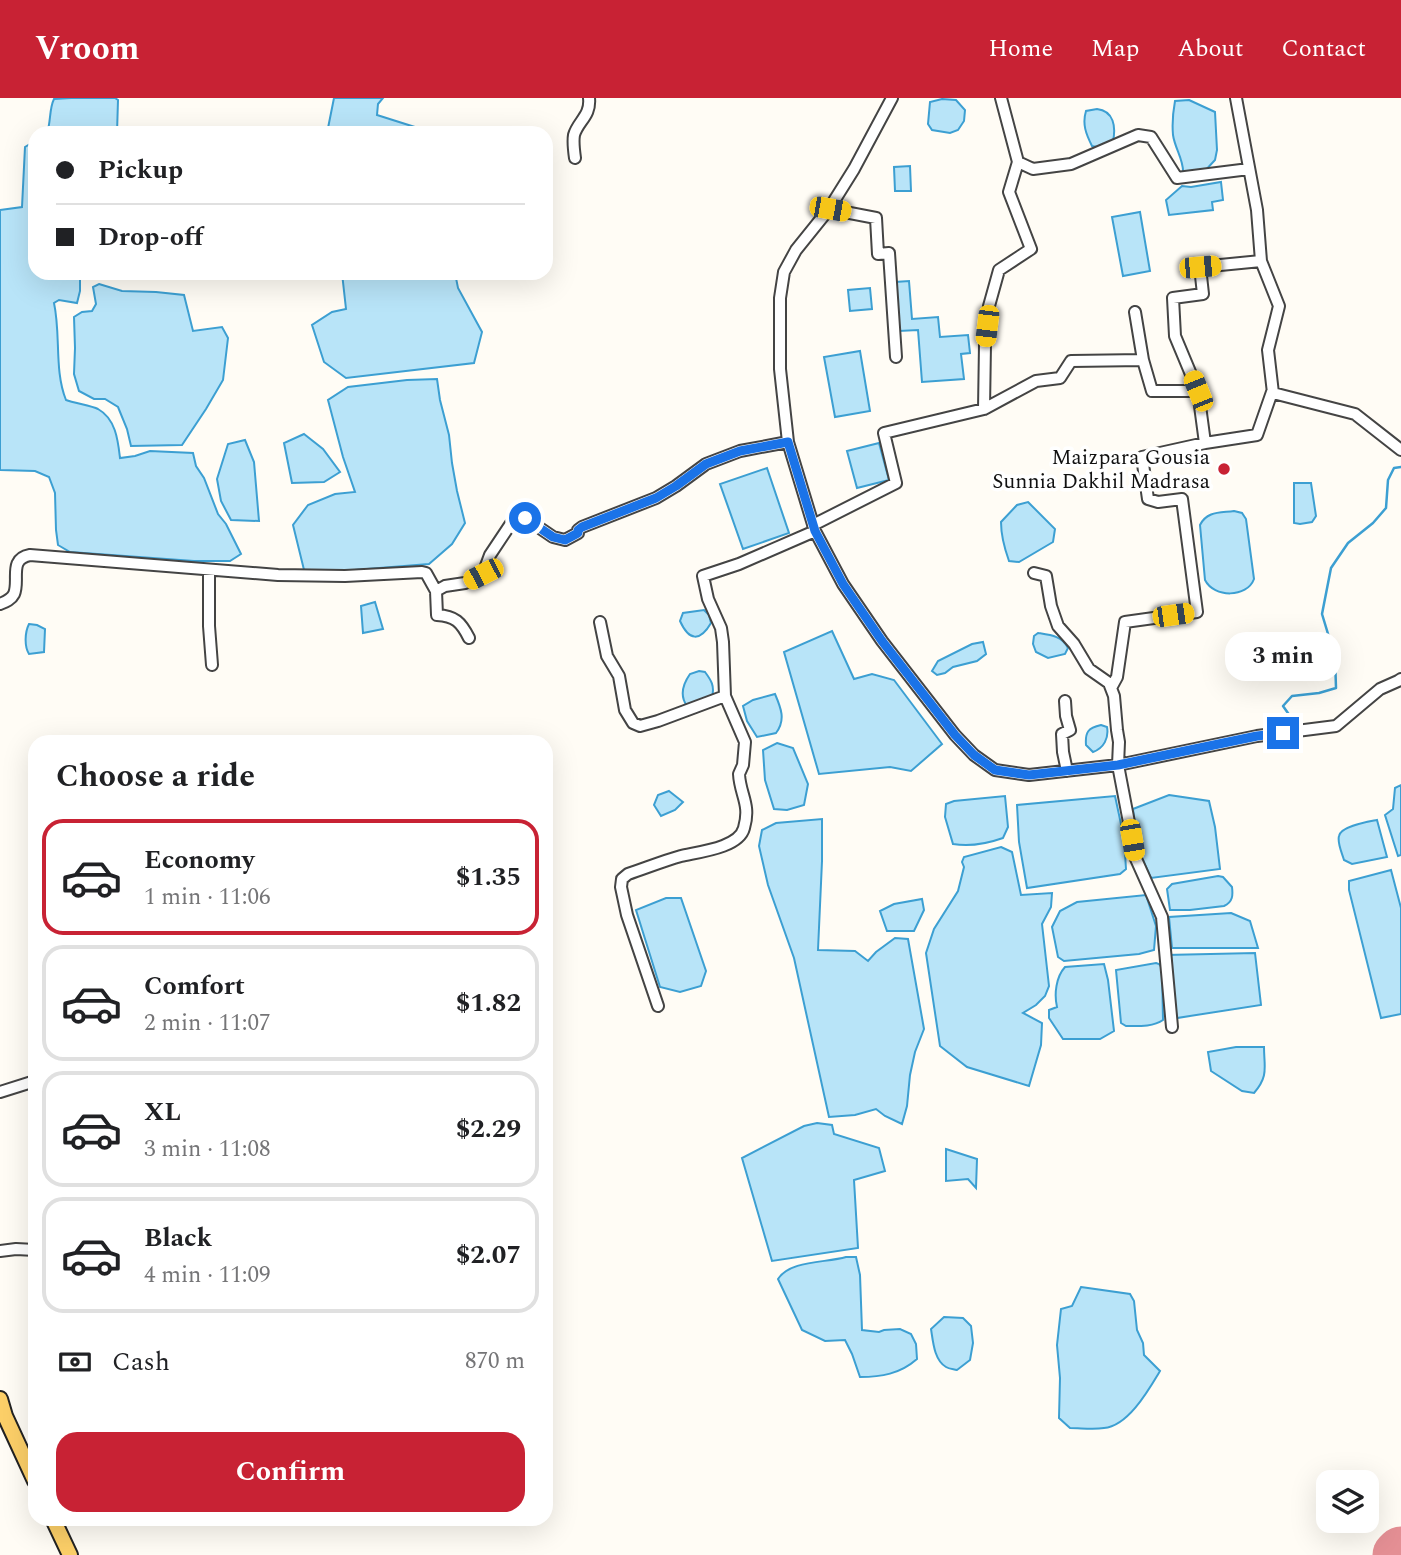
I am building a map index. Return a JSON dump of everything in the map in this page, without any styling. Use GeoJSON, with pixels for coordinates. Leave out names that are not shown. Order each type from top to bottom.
{"type":"FeatureCollection","features":[{"type":"Feature","properties":{"kind":"main road"},"geometry":{"type":"LineString","coordinates":[[0,1399],[28,1466]]}},
{"type":"Feature","properties":{"kind":"main road"},"geometry":{"type":"LineString","coordinates":[[56,1526],[70,1555]]}},
{"type":"Feature","properties":{"kind":"street"},"geometry":{"type":"LineString","coordinates":[[575,158],[574,134],[585,118],[589,98]]}},
{"type":"Feature","properties":{"kind":"street"},"geometry":{"type":"LineString","coordinates":[[984,410],[985,344],[989,306],[999,270],[1031,248],[1009,192],[1018,162],[1001,98]]}},
{"type":"Feature","properties":{"kind":"street"},"geometry":{"type":"LineString","coordinates":[[1111,688],[1118,677],[1125,622],[1197,612],[1182,499],[1158,502],[1149,499],[1142,457],[1257,435],[1272,392],[1268,350],[1279,306],[1261,261],[1257,210],[1236,98]]}},
{"type":"Feature","properties":{"kind":"street"},"geometry":{"type":"LineString","coordinates":[[887,100],[854,169],[830,209],[796,250],[784,272],[780,298],[780,369],[788,442],[814,528],[843,584],[882,641],[955,735],[974,755],[995,770],[1029,775],[1118,765],[1257,736],[1336,726],[1380,689],[1400,682]]}},
{"type":"Feature","properties":{"kind":"street"},"geometry":{"type":"LineString","coordinates":[[1018,162],[1033,169],[1071,164],[1138,135],[1151,137],[1177,178],[1249,169]]}},
{"type":"Feature","properties":{"kind":"street"},"geometry":{"type":"LineString","coordinates":[[830,209],[876,218],[878,254],[889,253],[896,357]]}},
{"type":"Feature","properties":{"kind":"street"},"geometry":{"type":"LineString","coordinates":[[1205,443],[1198,391],[1175,336],[1173,298],[1203,293],[1200,267],[1261,261]]}},
{"type":"Feature","properties":{"kind":"street"},"geometry":{"type":"LineString","coordinates":[[1135,312],[1143,360],[1152,391],[1198,391]]}},
{"type":"Feature","properties":{"kind":"street"},"geometry":{"type":"LineString","coordinates":[[658,1006],[627,915],[622,879],[628,874],[680,856],[717,849],[742,834],[747,807],[739,774],[743,765],[745,742],[725,696],[721,628],[708,599],[703,576],[739,564],[814,528],[896,483],[884,433],[984,410],[1036,381],[1060,378],[1071,362],[1143,360]]}},
{"type":"Feature","properties":{"kind":"street"},"geometry":{"type":"LineString","coordinates":[[1272,392],[1355,414],[1401,450]]}},
{"type":"Feature","properties":{"kind":"street"},"geometry":{"type":"LineString","coordinates":[[436,591],[445,586],[465,583],[483,574],[490,555],[512,522],[525,518],[553,537],[565,540],[578,533],[582,527],[656,498],[706,464],[740,451],[788,442]]}},
{"type":"Feature","properties":{"kind":"street"},"geometry":{"type":"LineString","coordinates":[[0,604],[14,595],[15,572],[19,560],[30,555],[278,575],[345,576],[422,572],[426,573],[436,591],[437,615],[450,616],[463,626],[469,638]]}},
{"type":"Feature","properties":{"kind":"street"},"geometry":{"type":"LineString","coordinates":[[209,570],[212,665]]}},
{"type":"Feature","properties":{"kind":"street"},"geometry":{"type":"LineString","coordinates":[[1034,573],[1046,576],[1051,606],[1058,626],[1074,644],[1089,669],[1109,683],[1114,696],[1119,742],[1118,765],[1136,859],[1162,917],[1172,1027]]}},
{"type":"Feature","properties":{"kind":"street"},"geometry":{"type":"LineString","coordinates":[[600,622],[607,656],[619,676],[625,710],[633,723],[640,726],[658,722],[725,696]]}},
{"type":"Feature","properties":{"kind":"street"},"geometry":{"type":"LineString","coordinates":[[1065,701],[1070,730],[1062,734],[1067,771]]}},
{"type":"Feature","properties":{"kind":"street"},"geometry":{"type":"LineString","coordinates":[[0,1092],[28,1082]]}},
{"type":"Feature","properties":{"kind":"street"},"geometry":{"type":"LineString","coordinates":[[0,1251],[28,1250]]}},
{"type":"Feature","properties":{"kind":"water"},"geometry":{"type":"Polygon","coordinates":[[[115,98],[118,100],[117,126],[49,126],[54,99],[115,98]]]}},
{"type":"Feature","properties":{"kind":"water"},"geometry":{"type":"Polygon","coordinates":[[[334,98],[383,98],[378,104],[377,115],[412,126],[328,126],[334,98]]]}},
{"type":"Feature","properties":{"kind":"water"},"geometry":{"type":"Polygon","coordinates":[[[956,100],[965,110],[964,121],[958,130],[950,133],[932,130],[928,124],[930,102],[956,100]]]}},
{"type":"Feature","properties":{"kind":"water"},"geometry":{"type":"Polygon","coordinates":[[[1189,100],[1215,112],[1217,150],[1215,160],[1203,173],[1183,173],[1173,135],[1175,101],[1189,100]]]}},
{"type":"Feature","properties":{"kind":"water"},"geometry":{"type":"Polygon","coordinates":[[[1097,109],[1107,113],[1114,125],[1113,141],[1102,148],[1092,146],[1086,133],[1086,111],[1097,109]]]}},
{"type":"Feature","properties":{"kind":"water"},"geometry":{"type":"Polygon","coordinates":[[[28,145],[28,280],[80,280],[77,303],[59,300],[54,303],[60,377],[66,400],[95,408],[109,418],[115,431],[120,458],[150,451],[193,453],[196,466],[204,478],[218,514],[241,554],[230,561],[70,552],[58,545],[55,493],[49,477],[35,471],[0,470],[0,210],[22,207],[25,147],[28,145]]]}},
{"type":"Feature","properties":{"kind":"water"},"geometry":{"type":"Polygon","coordinates":[[[910,166],[911,191],[895,191],[894,167],[910,166]]]}},
{"type":"Feature","properties":{"kind":"water"},"geometry":{"type":"Polygon","coordinates":[[[1221,182],[1223,200],[1212,202],[1213,210],[1169,215],[1166,200],[1182,186],[1221,182]]]}},
{"type":"Feature","properties":{"kind":"water"},"geometry":{"type":"Polygon","coordinates":[[[1140,212],[1150,271],[1123,276],[1112,217],[1140,212]]]}},
{"type":"Feature","properties":{"kind":"water"},"geometry":{"type":"Polygon","coordinates":[[[343,280],[456,280],[482,332],[474,363],[346,378],[324,362],[312,325],[332,312],[346,309],[343,280]]]}},
{"type":"Feature","properties":{"kind":"water"},"geometry":{"type":"Polygon","coordinates":[[[909,281],[912,319],[938,317],[940,337],[968,335],[970,353],[961,354],[964,379],[922,382],[918,330],[899,331],[895,282],[909,281]]]}},
{"type":"Feature","properties":{"kind":"water"},"geometry":{"type":"Polygon","coordinates":[[[99,284],[122,291],[184,295],[193,331],[222,327],[228,338],[223,380],[182,445],[131,446],[118,407],[105,399],[94,399],[79,391],[74,374],[74,317],[82,312],[92,311],[96,304],[93,287],[99,284]]]}},
{"type":"Feature","properties":{"kind":"water"},"geometry":{"type":"Polygon","coordinates":[[[870,288],[872,309],[850,311],[848,290],[870,288]]]}},
{"type":"Feature","properties":{"kind":"water"},"geometry":{"type":"Polygon","coordinates":[[[860,351],[870,411],[835,417],[824,357],[860,351]]]}},
{"type":"Feature","properties":{"kind":"water"},"geometry":{"type":"Polygon","coordinates":[[[437,379],[465,523],[452,544],[429,564],[305,574],[293,525],[308,505],[335,494],[355,492],[328,400],[348,387],[437,379]]]}},
{"type":"Feature","properties":{"kind":"water"},"geometry":{"type":"Polygon","coordinates":[[[304,434],[323,449],[340,472],[324,482],[292,483],[284,443],[304,434]]]}},
{"type":"Feature","properties":{"kind":"water"},"geometry":{"type":"Polygon","coordinates":[[[245,440],[254,462],[259,521],[231,520],[221,501],[217,479],[228,444],[245,440]]]}},
{"type":"Feature","properties":{"kind":"water"},"geometry":{"type":"Polygon","coordinates":[[[879,443],[889,480],[857,488],[847,451],[879,443]]]}},
{"type":"Feature","properties":{"kind":"water"},"geometry":{"type":"Polygon","coordinates":[[[767,468],[789,533],[743,549],[720,484],[767,468]]]}},
{"type":"Feature","properties":{"kind":"water"},"geometry":{"type":"Polygon","coordinates":[[[1294,483],[1311,483],[1316,516],[1312,522],[1294,523],[1294,483]]]}},
{"type":"Feature","properties":{"kind":"water"},"geometry":{"type":"Polygon","coordinates":[[[1028,502],[1055,529],[1053,542],[1019,562],[1009,561],[1001,522],[1017,505],[1028,502]]]}},
{"type":"Feature","properties":{"kind":"water"},"geometry":{"type":"Polygon","coordinates":[[[1234,511],[1242,513],[1246,519],[1254,579],[1245,590],[1223,593],[1209,586],[1205,580],[1200,525],[1210,515],[1234,511]]]}},
{"type":"Feature","properties":{"kind":"water"},"geometry":{"type":"Polygon","coordinates":[[[375,602],[383,629],[363,633],[361,606],[375,602]]]}},
{"type":"Feature","properties":{"kind":"water"},"geometry":{"type":"Polygon","coordinates":[[[704,610],[711,623],[703,634],[695,637],[683,628],[680,621],[683,613],[704,610]]]}},
{"type":"Feature","properties":{"kind":"water"},"geometry":{"type":"Polygon","coordinates":[[[29,624],[45,629],[44,652],[29,654],[26,639],[29,624]]]}},
{"type":"Feature","properties":{"kind":"water"},"geometry":{"type":"Polygon","coordinates":[[[832,631],[854,679],[872,674],[894,680],[942,744],[911,771],[890,767],[819,774],[784,652],[832,631]]]}},
{"type":"Feature","properties":{"kind":"water"},"geometry":{"type":"Polygon","coordinates":[[[1038,633],[1052,635],[1063,641],[1068,648],[1065,654],[1048,658],[1036,652],[1033,644],[1034,636],[1038,633]]]}},
{"type":"Feature","properties":{"kind":"water"},"geometry":{"type":"Polygon","coordinates":[[[983,642],[986,654],[977,661],[953,667],[937,675],[932,671],[938,661],[972,644],[983,642]]]}},
{"type":"Feature","properties":{"kind":"water"},"geometry":{"type":"Polygon","coordinates":[[[1314,646],[1316,668],[1298,671],[1295,654],[1300,648],[1314,646]]]}},
{"type":"Feature","properties":{"kind":"water"},"geometry":{"type":"Polygon","coordinates":[[[705,672],[711,681],[712,697],[687,706],[683,698],[684,686],[690,674],[705,672]]]}},
{"type":"Feature","properties":{"kind":"water"},"geometry":{"type":"Polygon","coordinates":[[[775,694],[782,714],[779,728],[776,733],[757,737],[747,721],[743,706],[753,700],[775,694]]]}},
{"type":"Feature","properties":{"kind":"water"},"geometry":{"type":"Polygon","coordinates":[[[1101,725],[1107,727],[1106,739],[1100,748],[1093,752],[1086,745],[1086,737],[1090,729],[1101,725]]]}},
{"type":"Feature","properties":{"kind":"water"},"geometry":{"type":"Polygon","coordinates":[[[777,743],[793,748],[808,784],[804,805],[787,810],[774,809],[765,780],[763,750],[777,743]]]}},
{"type":"Feature","properties":{"kind":"water"},"geometry":{"type":"Polygon","coordinates":[[[1401,785],[1401,855],[1398,856],[1385,815],[1393,809],[1395,788],[1401,785]]]}},
{"type":"Feature","properties":{"kind":"water"},"geometry":{"type":"Polygon","coordinates":[[[669,791],[683,802],[675,810],[661,816],[654,805],[658,795],[669,791]]]}},
{"type":"Feature","properties":{"kind":"water"},"geometry":{"type":"Polygon","coordinates":[[[1169,795],[1209,801],[1220,869],[1151,878],[1138,849],[1133,809],[1169,795]]]}},
{"type":"Feature","properties":{"kind":"water"},"geometry":{"type":"Polygon","coordinates":[[[1005,796],[1008,827],[1003,838],[978,844],[953,844],[945,817],[946,804],[1005,796]]]}},
{"type":"Feature","properties":{"kind":"water"},"geometry":{"type":"Polygon","coordinates":[[[1115,796],[1124,838],[1126,869],[1120,874],[1027,888],[1019,842],[1017,805],[1115,796]]]}},
{"type":"Feature","properties":{"kind":"water"},"geometry":{"type":"Polygon","coordinates":[[[822,819],[818,950],[855,951],[868,961],[895,938],[908,939],[924,1029],[915,1052],[902,1124],[876,1109],[855,1115],[829,1117],[794,958],[768,885],[759,846],[762,830],[776,823],[822,819]]]}},
{"type":"Feature","properties":{"kind":"water"},"geometry":{"type":"Polygon","coordinates":[[[1377,820],[1387,857],[1352,864],[1344,860],[1339,842],[1341,833],[1355,825],[1377,820]]]}},
{"type":"Feature","properties":{"kind":"water"},"geometry":{"type":"Polygon","coordinates":[[[1001,847],[1012,852],[1021,895],[1052,893],[1051,907],[1042,924],[1049,986],[1045,996],[1023,1013],[1042,1023],[1041,1045],[1029,1086],[967,1067],[940,1046],[926,953],[934,929],[958,891],[964,857],[1001,847]]]}},
{"type":"Feature","properties":{"kind":"water"},"geometry":{"type":"Polygon","coordinates":[[[1391,870],[1401,908],[1401,1014],[1381,1018],[1349,881],[1391,870]]]}},
{"type":"Feature","properties":{"kind":"water"},"geometry":{"type":"Polygon","coordinates":[[[1223,877],[1232,887],[1232,898],[1227,904],[1170,910],[1167,889],[1172,884],[1223,877]]]}},
{"type":"Feature","properties":{"kind":"water"},"geometry":{"type":"Polygon","coordinates":[[[1146,895],[1156,926],[1154,950],[1139,954],[1064,961],[1058,957],[1052,927],[1060,911],[1077,902],[1146,895]]]}},
{"type":"Feature","properties":{"kind":"water"},"geometry":{"type":"Polygon","coordinates":[[[666,898],[681,898],[706,971],[701,986],[680,992],[660,987],[636,910],[666,898]]]}},
{"type":"Feature","properties":{"kind":"water"},"geometry":{"type":"Polygon","coordinates":[[[922,899],[924,910],[914,931],[887,931],[880,911],[894,904],[922,899]]]}},
{"type":"Feature","properties":{"kind":"water"},"geometry":{"type":"Polygon","coordinates":[[[1231,913],[1250,921],[1258,948],[1172,948],[1169,917],[1231,913]]]}},
{"type":"Feature","properties":{"kind":"water"},"geometry":{"type":"Polygon","coordinates":[[[1255,953],[1261,1005],[1177,1018],[1166,955],[1255,953]]]}},
{"type":"Feature","properties":{"kind":"water"},"geometry":{"type":"Polygon","coordinates":[[[1156,963],[1162,968],[1163,1020],[1150,1025],[1126,1026],[1121,1023],[1116,970],[1156,963]]]}},
{"type":"Feature","properties":{"kind":"water"},"geometry":{"type":"Polygon","coordinates":[[[1104,964],[1114,1031],[1100,1039],[1063,1039],[1049,1018],[1049,1010],[1057,1007],[1056,986],[1062,971],[1065,967],[1104,964]]]}},
{"type":"Feature","properties":{"kind":"water"},"geometry":{"type":"Polygon","coordinates":[[[1236,1047],[1264,1047],[1264,1076],[1254,1093],[1242,1091],[1211,1071],[1208,1052],[1236,1047]]]}},
{"type":"Feature","properties":{"kind":"water"},"geometry":{"type":"Polygon","coordinates":[[[817,1123],[832,1125],[834,1134],[879,1148],[885,1171],[854,1180],[858,1248],[772,1261],[742,1158],[804,1126],[817,1123]]]}},
{"type":"Feature","properties":{"kind":"water"},"geometry":{"type":"Polygon","coordinates":[[[946,1149],[977,1159],[976,1188],[968,1179],[946,1181],[946,1149]]]}},
{"type":"Feature","properties":{"kind":"water"},"geometry":{"type":"Polygon","coordinates":[[[856,1257],[860,1275],[862,1330],[879,1332],[900,1329],[911,1334],[916,1344],[917,1359],[904,1368],[883,1375],[860,1377],[845,1340],[825,1341],[802,1330],[778,1279],[791,1268],[800,1265],[856,1257]]]}},
{"type":"Feature","properties":{"kind":"water"},"geometry":{"type":"Polygon","coordinates":[[[1081,1287],[1130,1294],[1134,1301],[1137,1330],[1143,1343],[1144,1355],[1160,1371],[1129,1414],[1113,1426],[1104,1428],[1070,1428],[1059,1418],[1057,1345],[1061,1309],[1072,1306],[1081,1287]]]}},
{"type":"Feature","properties":{"kind":"water"},"geometry":{"type":"Polygon","coordinates":[[[944,1317],[963,1318],[971,1326],[973,1343],[970,1360],[957,1370],[942,1364],[935,1350],[931,1329],[944,1317]]]}},
{"type":"Feature","properties":{"kind":"waterway"},"geometry":{"type":"LineString","coordinates":[[1290,716],[1283,706],[1292,696],[1336,688],[1335,657],[1322,614],[1331,568],[1348,543],[1373,523],[1386,508],[1388,480],[1394,468],[1401,467]]}},
{"type":"Feature","properties":{"kind":"runway"},"geometry":{"type":"LineString","coordinates":[[1398,1555],[1401,1552]]}},
{"type":"Feature","properties":{"kind":"place","name":"Maizpara Gousia Sunnia Dakhil Madrasa"},"geometry":{"type":"Point","coordinates":[1224,469]}},
{"type":"Feature","properties":{"kind":"route"},"geometry":{"type":"LineString","coordinates":[[525,518],[553,537],[565,540],[578,533],[582,527],[656,498],[706,464],[740,451],[788,442],[815,531],[843,584],[882,641],[955,735],[974,755],[995,770],[1029,775],[1118,765],[1283,733]]}}]}
